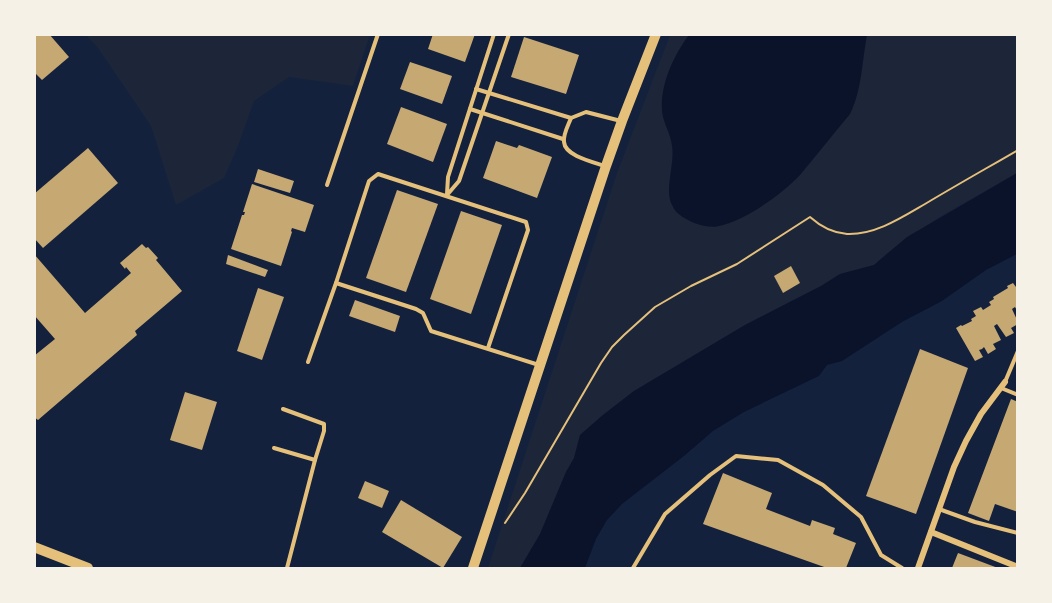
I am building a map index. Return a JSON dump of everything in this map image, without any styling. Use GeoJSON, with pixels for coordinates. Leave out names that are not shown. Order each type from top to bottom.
{"type":"FeatureCollection","features":[{"type":"Feature","properties":{"kind":"street"},"geometry":{"type":"LineString","coordinates":[[473,568],[606,166],[656,34]]}},
{"type":"Feature","properties":{"kind":"street"},"geometry":{"type":"LineString","coordinates":[[918,568],[954,467],[966,441],[981,414],[1005,382]]}},
{"type":"Feature","properties":{"kind":"street"},"geometry":{"type":"LineString","coordinates":[[931,532],[1017,567]]}},
{"type":"Feature","properties":{"kind":"street"},"geometry":{"type":"LineString","coordinates":[[34,547],[88,568]]}},
{"type":"Feature","properties":{"kind":"lane"},"geometry":{"type":"LineString","coordinates":[[327,185],[378,34]]}},
{"type":"Feature","properties":{"kind":"lane"},"geometry":{"type":"LineString","coordinates":[[447,195],[448,177],[494,34]]}},
{"type":"Feature","properties":{"kind":"lane"},"geometry":{"type":"LineString","coordinates":[[447,195],[459,181],[508,34]]}},
{"type":"Feature","properties":{"kind":"lane"},"geometry":{"type":"LineString","coordinates":[[476,89],[570,118],[586,112],[622,121]]}},
{"type":"Feature","properties":{"kind":"lane"},"geometry":{"type":"LineString","coordinates":[[470,109],[563,139]]}},
{"type":"Feature","properties":{"kind":"lane"},"geometry":{"type":"LineString","coordinates":[[570,118],[563,139],[565,147],[578,157],[606,166]]}},
{"type":"Feature","properties":{"kind":"lane"},"geometry":{"type":"LineString","coordinates":[[308,362],[369,181],[378,174],[526,222],[528,230],[488,348]]}},
{"type":"Feature","properties":{"kind":"lane"},"geometry":{"type":"LineString","coordinates":[[336,283],[416,309],[423,314],[431,331],[540,365]]}},
{"type":"Feature","properties":{"kind":"lane"},"geometry":{"type":"LineString","coordinates":[[1005,382],[1016,359],[1017,351]]}},
{"type":"Feature","properties":{"kind":"lane"},"geometry":{"type":"LineString","coordinates":[[1000,388],[1017,395]]}},
{"type":"Feature","properties":{"kind":"lane"},"geometry":{"type":"LineString","coordinates":[[283,409],[324,424],[287,568]]}},
{"type":"Feature","properties":{"kind":"lane"},"geometry":{"type":"LineString","coordinates":[[274,448],[315,460]]}},
{"type":"Feature","properties":{"kind":"lane"},"geometry":{"type":"LineString","coordinates":[[633,568],[665,514],[736,456],[778,460],[823,485],[861,517],[881,555],[902,568]]}},
{"type":"Feature","properties":{"kind":"lane"},"geometry":{"type":"LineString","coordinates":[[939,509],[975,522],[1017,533]]}},
{"type":"Feature","properties":{"kind":"path"},"geometry":{"type":"LineString","coordinates":[[505,523],[607,355],[624,335],[655,307],[691,286],[737,264],[810,217],[833,231],[845,234],[872,230],[918,208],[1017,150]]}},
{"type":"Feature","properties":{"kind":"shaded area"},"geometry":{"type":"Polygon","coordinates":[[[86,35],[370,35],[353,86],[289,77],[254,101],[224,178],[176,205],[151,126],[98,48],[86,35]]]}},
{"type":"Feature","properties":{"kind":"shaded area"},"geometry":{"type":"Polygon","coordinates":[[[670,35],[1017,35],[1017,173],[938,218],[887,253],[874,265],[840,274],[745,325],[634,391],[580,435],[574,458],[540,534],[520,568],[488,568],[617,173],[670,35]]]}},
{"type":"Feature","properties":{"kind":"shaded area"},"geometry":{"type":"Polygon","coordinates":[[[689,35],[867,35],[859,85],[850,114],[800,175],[783,190],[751,213],[716,227],[697,224],[676,212],[669,192],[673,153],[662,111],[663,91],[669,70],[689,35]]]}},
{"type":"Feature","properties":{"kind":"shaded area"},"geometry":{"type":"Polygon","coordinates":[[[1017,173],[1017,254],[986,270],[942,301],[902,322],[842,361],[827,365],[819,376],[744,412],[713,431],[622,504],[607,520],[596,539],[585,568],[520,568],[540,534],[574,458],[580,435],[603,415],[634,391],[745,325],[840,274],[874,265],[907,237],[1017,173]]]}},
{"type":"Feature","properties":{"kind":"building"},"geometry":{"type":"Polygon","coordinates":[[[34,34],[49,34],[69,57],[42,80],[34,72],[34,34]]]}},
{"type":"Feature","properties":{"kind":"building"},"geometry":{"type":"Polygon","coordinates":[[[433,34],[475,34],[465,62],[428,49],[433,34]]]}},
{"type":"Feature","properties":{"kind":"building"},"geometry":{"type":"Polygon","coordinates":[[[524,37],[579,55],[566,94],[511,77],[524,37]]]}},
{"type":"Feature","properties":{"kind":"building"},"geometry":{"type":"Polygon","coordinates":[[[410,62],[452,76],[442,104],[400,89],[410,62]]]}},
{"type":"Feature","properties":{"kind":"building"},"geometry":{"type":"Polygon","coordinates":[[[401,107],[447,124],[433,162],[387,144],[401,107]]]}},
{"type":"Feature","properties":{"kind":"building"},"geometry":{"type":"Polygon","coordinates":[[[496,141],[517,148],[519,145],[552,157],[537,198],[483,178],[496,141]]]}},
{"type":"Feature","properties":{"kind":"building"},"geometry":{"type":"Polygon","coordinates":[[[88,148],[118,183],[43,248],[34,238],[34,194],[88,148]]]}},
{"type":"Feature","properties":{"kind":"building"},"geometry":{"type":"Polygon","coordinates":[[[258,169],[294,181],[290,193],[254,182],[258,169]]]}},
{"type":"Feature","properties":{"kind":"building"},"geometry":{"type":"Polygon","coordinates":[[[252,184],[314,205],[305,232],[292,228],[281,266],[231,249],[245,212],[243,212],[252,184]]]}},
{"type":"Feature","properties":{"kind":"building"},"geometry":{"type":"Polygon","coordinates":[[[397,190],[438,204],[406,292],[366,278],[397,190]]]}},
{"type":"Feature","properties":{"kind":"building"},"geometry":{"type":"Polygon","coordinates":[[[461,211],[502,225],[471,314],[430,299],[461,211]]]}},
{"type":"Feature","properties":{"kind":"building"},"geometry":{"type":"Polygon","coordinates":[[[142,244],[158,258],[156,260],[182,291],[135,331],[137,335],[38,420],[34,417],[34,356],[55,339],[34,315],[34,254],[85,313],[131,273],[120,263],[142,244]]]}},
{"type":"Feature","properties":{"kind":"building"},"geometry":{"type":"Polygon","coordinates":[[[228,255],[268,270],[265,277],[226,264],[228,255]]]}},
{"type":"Feature","properties":{"kind":"building"},"geometry":{"type":"Polygon","coordinates":[[[791,266],[800,283],[783,293],[774,276],[791,266]]]}},
{"type":"Feature","properties":{"kind":"building"},"geometry":{"type":"Polygon","coordinates":[[[1013,283],[1016,287],[1018,286],[1018,312],[1015,307],[1012,309],[1018,322],[1011,328],[1014,333],[1006,337],[997,324],[994,326],[1001,340],[993,344],[996,349],[988,354],[984,347],[979,350],[983,357],[975,361],[956,328],[972,321],[971,319],[976,316],[973,311],[981,307],[983,310],[991,305],[989,302],[994,299],[993,297],[1013,283]]]}},
{"type":"Feature","properties":{"kind":"building"},"geometry":{"type":"Polygon","coordinates":[[[258,288],[284,297],[262,360],[237,351],[258,288]]]}},
{"type":"Feature","properties":{"kind":"building"},"geometry":{"type":"Polygon","coordinates":[[[355,300],[400,316],[395,332],[349,316],[355,300]]]}},
{"type":"Feature","properties":{"kind":"building"},"geometry":{"type":"Polygon","coordinates":[[[920,349],[968,368],[916,514],[866,496],[920,349]]]}},
{"type":"Feature","properties":{"kind":"building"},"geometry":{"type":"Polygon","coordinates":[[[185,392],[217,402],[202,450],[170,440],[185,392]]]}},
{"type":"Feature","properties":{"kind":"building"},"geometry":{"type":"Polygon","coordinates":[[[1011,399],[1018,402],[1018,512],[995,504],[989,521],[968,513],[1011,399]]]}},
{"type":"Feature","properties":{"kind":"building"},"geometry":{"type":"Polygon","coordinates":[[[723,473],[772,493],[766,509],[810,526],[812,520],[835,528],[833,534],[856,543],[846,568],[827,568],[703,524],[723,473]]]}},
{"type":"Feature","properties":{"kind":"building"},"geometry":{"type":"Polygon","coordinates":[[[365,481],[389,491],[382,508],[358,498],[365,481]]]}},
{"type":"Feature","properties":{"kind":"building"},"geometry":{"type":"Polygon","coordinates":[[[401,500],[462,537],[443,568],[382,532],[401,500]]]}},
{"type":"Feature","properties":{"kind":"building"},"geometry":{"type":"Polygon","coordinates":[[[958,553],[998,568],[952,568],[958,553]]]}}]}
